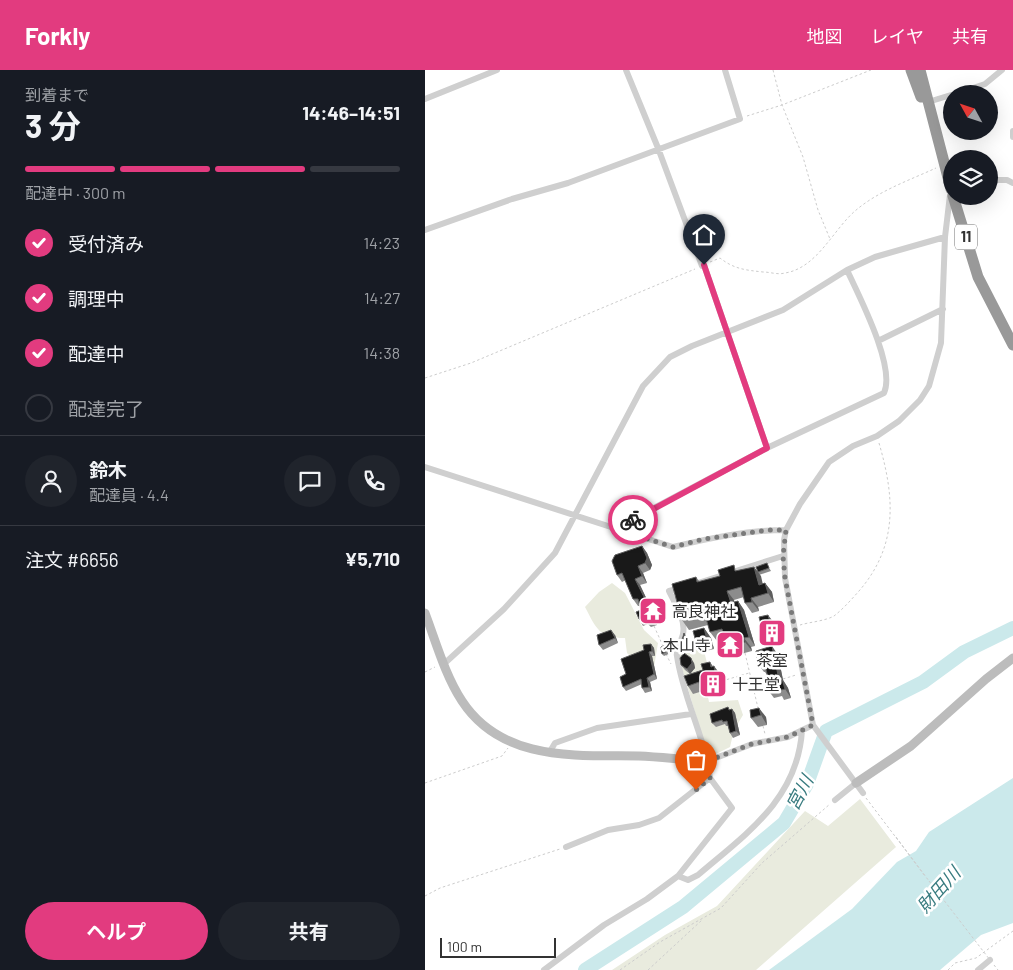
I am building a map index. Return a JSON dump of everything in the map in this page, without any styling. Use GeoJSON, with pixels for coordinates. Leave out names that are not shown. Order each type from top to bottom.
{"type":"FeatureCollection","features":[{"type":"Feature","properties":{"kind":"highway"},"geometry":{"type":"LineString","coordinates":[[911,70],[938,143]]}},
{"type":"Feature","properties":{"kind":"highway"},"geometry":{"type":"LineString","coordinates":[[920,70],[943,160]]}},
{"type":"Feature","properties":{"kind":"highway","name":"11"},"geometry":{"type":"LineString","coordinates":[[956,205],[978,277],[1013,345]]}},
{"type":"Feature","properties":{"kind":"street"},"geometry":{"type":"LineString","coordinates":[[425,99],[497,70]]}},
{"type":"Feature","properties":{"kind":"street"},"geometry":{"type":"LineString","coordinates":[[626,70],[703,265],[767,448]]}},
{"type":"Feature","properties":{"kind":"street"},"geometry":{"type":"LineString","coordinates":[[425,230],[512,199],[568,183],[739,119],[725,70]]}},
{"type":"Feature","properties":{"kind":"street"},"geometry":{"type":"LineString","coordinates":[[982,85],[1002,70]]}},
{"type":"Feature","properties":{"kind":"street"},"geometry":{"type":"LineString","coordinates":[[929,102],[943,98]]}},
{"type":"Feature","properties":{"kind":"street"},"geometry":{"type":"LineString","coordinates":[[1013,131],[1013,137]]}},
{"type":"Feature","properties":{"kind":"street"},"geometry":{"type":"LineString","coordinates":[[998,180],[1007,180],[1013,183]]}},
{"type":"Feature","properties":{"kind":"street"},"geometry":{"type":"LineString","coordinates":[[863,793],[814,726],[783,556],[786,530],[800,504],[829,462],[853,446],[877,436],[908,413],[929,386],[941,343],[948,205]]}},
{"type":"Feature","properties":{"kind":"street"},"geometry":{"type":"LineString","coordinates":[[445,663],[503,609],[555,554],[643,386],[670,357],[783,310],[847,270],[875,257],[945,237]]}},
{"type":"Feature","properties":{"kind":"street"},"geometry":{"type":"LineString","coordinates":[[620,530],[635,518],[767,448],[884,393],[887,379],[878,340],[847,270]]}},
{"type":"Feature","properties":{"kind":"street"},"geometry":{"type":"LineString","coordinates":[[878,340],[943,308]]}},
{"type":"Feature","properties":{"kind":"street"},"geometry":{"type":"LineString","coordinates":[[425,467],[673,547],[704,539],[769,530],[786,530]]}},
{"type":"Feature","properties":{"kind":"street"},"geometry":{"type":"LineString","coordinates":[[693,584],[783,556]]}},
{"type":"Feature","properties":{"kind":"street"},"geometry":{"type":"LineString","coordinates":[[544,970],[604,925],[647,899],[678,876],[732,808],[710,778],[708,761],[691,714],[676,653],[683,635],[684,626],[669,592],[685,586]]}},
{"type":"Feature","properties":{"kind":"street"},"geometry":{"type":"LineString","coordinates":[[425,613],[462,701],[473,715],[491,731],[512,744],[549,753],[660,757],[708,761],[752,744],[788,737],[814,726]]}},
{"type":"Feature","properties":{"kind":"street"},"geometry":{"type":"LineString","coordinates":[[835,800],[856,783],[911,746],[986,679],[1013,658]]}},
{"type":"Feature","properties":{"kind":"street"},"geometry":{"type":"LineString","coordinates":[[549,753],[555,743],[597,728],[691,714]]}},
{"type":"Feature","properties":{"kind":"street"},"geometry":{"type":"LineString","coordinates":[[678,876],[689,880],[698,876],[766,816],[781,796],[794,771],[801,750],[802,730]]}},
{"type":"Feature","properties":{"kind":"street"},"geometry":{"type":"LineString","coordinates":[[565,847],[608,830],[639,825],[659,818],[710,778]]}},
{"type":"Feature","properties":{"kind":"street"},"geometry":{"type":"LineString","coordinates":[[977,970],[991,960]]}},
{"type":"Feature","properties":{"kind":"path"},"geometry":{"type":"LineString","coordinates":[[773,70],[782,105],[803,157],[818,210],[830,239]]}},
{"type":"Feature","properties":{"kind":"path"},"geometry":{"type":"LineString","coordinates":[[739,119],[782,105],[871,70]]}},
{"type":"Feature","properties":{"kind":"path"},"geometry":{"type":"LineString","coordinates":[[425,378],[471,362],[720,258],[732,267],[739,269],[785,274],[802,268],[855,211],[872,198],[943,164]]}},
{"type":"Feature","properties":{"kind":"path"},"geometry":{"type":"LineString","coordinates":[[795,626],[832,617],[847,605],[880,562],[887,543],[891,506],[887,470],[877,436]]}},
{"type":"Feature","properties":{"kind":"path"},"geometry":{"type":"LineString","coordinates":[[745,653],[760,714]]}},
{"type":"Feature","properties":{"kind":"path"},"geometry":{"type":"LineString","coordinates":[[425,672],[445,663]]}},
{"type":"Feature","properties":{"kind":"path"},"geometry":{"type":"LineString","coordinates":[[722,681],[749,673]]}},
{"type":"Feature","properties":{"kind":"path"},"geometry":{"type":"LineString","coordinates":[[779,680],[804,673]]}},
{"type":"Feature","properties":{"kind":"path"},"geometry":{"type":"LineString","coordinates":[[753,688],[770,683]]}},
{"type":"Feature","properties":{"kind":"path"},"geometry":{"type":"LineString","coordinates":[[762,723],[767,741]]}},
{"type":"Feature","properties":{"kind":"path"},"geometry":{"type":"LineString","coordinates":[[425,783],[502,756],[512,744]]}},
{"type":"Feature","properties":{"kind":"path"},"geometry":{"type":"LineString","coordinates":[[863,793],[991,960]]}},
{"type":"Feature","properties":{"kind":"path"},"geometry":{"type":"LineString","coordinates":[[620,970],[660,942],[721,908],[762,863],[835,800]]}},
{"type":"Feature","properties":{"kind":"path"},"geometry":{"type":"LineString","coordinates":[[425,896],[440,888],[565,847]]}},
{"type":"Feature","properties":{"kind":"path"},"geometry":{"type":"LineString","coordinates":[[648,970],[705,918]]}},
{"type":"Feature","properties":{"kind":"path"},"geometry":{"type":"LineString","coordinates":[[948,970],[955,963],[976,958],[1013,931]]}},
{"type":"Feature","properties":{"kind":"shaded area"},"geometry":{"type":"Polygon","coordinates":[[[612,583],[625,593],[644,630],[658,643],[654,667],[643,668],[627,653],[625,638],[609,636],[599,630],[585,607],[599,592],[612,583]]]}},
{"type":"Feature","properties":{"kind":"shaded area"},"geometry":{"type":"Polygon","coordinates":[[[684,644],[703,647],[708,667],[705,683],[709,702],[738,700],[743,715],[734,730],[730,747],[716,754],[705,746],[678,655],[684,644]]]}},
{"type":"Feature","properties":{"kind":"shaded area"},"geometry":{"type":"Polygon","coordinates":[[[860,799],[896,847],[756,970],[612,970],[665,935],[717,906],[805,811],[828,826],[860,799]]]}},
{"type":"Feature","properties":{"kind":"water","name":"財田川"},"geometry":{"type":"Polygon","coordinates":[[[1013,778],[1013,923],[981,935],[940,970],[769,970],[852,909],[897,862],[916,851],[929,832],[1013,778]]]}},
{"type":"Feature","properties":{"kind":"building"},"geometry":{"type":"Polygon","coordinates":[[[642,546],[647,558],[645,563],[638,566],[642,576],[635,579],[647,603],[655,600],[657,605],[653,607],[653,618],[646,621],[644,617],[639,619],[636,612],[641,610],[638,599],[633,599],[622,573],[617,575],[612,561],[615,555],[642,546]]]}},
{"type":"Feature","properties":{"kind":"building"},"geometry":{"type":"Polygon","coordinates":[[[767,563],[769,568],[758,572],[756,567],[767,563]]]}},
{"type":"Feature","properties":{"kind":"building"},"geometry":{"type":"Polygon","coordinates":[[[734,565],[735,571],[754,567],[759,585],[765,583],[768,593],[751,598],[752,602],[745,603],[741,587],[727,591],[731,603],[738,601],[749,637],[744,638],[745,642],[731,646],[730,643],[726,643],[722,629],[710,632],[705,615],[682,620],[672,584],[696,577],[697,582],[720,576],[718,570],[734,565]]]}},
{"type":"Feature","properties":{"kind":"building"},"geometry":{"type":"Polygon","coordinates":[[[768,615],[772,629],[763,632],[759,617],[768,615]]]}},
{"type":"Feature","properties":{"kind":"building"},"geometry":{"type":"Polygon","coordinates":[[[704,628],[707,640],[696,642],[693,631],[704,628]]]}},
{"type":"Feature","properties":{"kind":"building"},"geometry":{"type":"Polygon","coordinates":[[[611,630],[615,638],[599,645],[597,635],[611,630]]]}},
{"type":"Feature","properties":{"kind":"building"},"geometry":{"type":"Polygon","coordinates":[[[684,633],[686,641],[680,643],[683,637],[684,633]]]}},
{"type":"Feature","properties":{"kind":"building"},"geometry":{"type":"Polygon","coordinates":[[[672,642],[669,650],[662,654],[661,647],[672,642]]]}},
{"type":"Feature","properties":{"kind":"building"},"geometry":{"type":"Polygon","coordinates":[[[651,644],[652,651],[649,652],[654,674],[647,678],[649,687],[642,688],[641,679],[623,687],[620,677],[626,674],[621,659],[644,650],[643,645],[651,644]]]}},
{"type":"Feature","properties":{"kind":"building"},"geometry":{"type":"Polygon","coordinates":[[[772,646],[779,680],[782,679],[785,689],[778,691],[777,687],[768,690],[766,682],[769,681],[765,666],[761,667],[760,663],[758,664],[756,651],[772,646]]]}},
{"type":"Feature","properties":{"kind":"building"},"geometry":{"type":"Polygon","coordinates":[[[684,653],[691,658],[692,663],[687,669],[681,665],[680,658],[684,653]]]}},
{"type":"Feature","properties":{"kind":"building"},"geometry":{"type":"Polygon","coordinates":[[[710,662],[711,667],[714,666],[717,684],[700,688],[699,682],[688,686],[684,676],[703,670],[701,664],[710,662]]]}},
{"type":"Feature","properties":{"kind":"building"},"geometry":{"type":"Polygon","coordinates":[[[728,707],[729,710],[732,709],[736,731],[730,733],[727,721],[723,722],[722,720],[712,723],[710,714],[728,707]]]}},
{"type":"Feature","properties":{"kind":"building"},"geometry":{"type":"Polygon","coordinates":[[[759,708],[761,715],[751,718],[750,710],[759,708]]]}},
{"type":"Feature","properties":{"kind":"waterway","name":"宮川"},"geometry":{"type":"LineString","coordinates":[[585,970],[683,907],[784,823],[807,784],[826,731],[923,682],[964,652],[1013,628]]}},
{"type":"Feature","properties":{"kind":"way so far"},"geometry":{"type":"LineString","coordinates":[[633,520],[620,530],[673,547],[704,539],[769,530],[786,530],[783,556],[785,578],[813,725],[788,737],[752,744],[708,761],[710,778],[696,790]]}},
{"type":"Feature","properties":{"kind":"place","name":"高良神社"},"geometry":{"type":"Point","coordinates":[653,611]}},
{"type":"Feature","properties":{"kind":"place","name":"茶室"},"geometry":{"type":"Point","coordinates":[772,633]}},
{"type":"Feature","properties":{"kind":"place","name":"本山寺"},"geometry":{"type":"Point","coordinates":[730,645]}},
{"type":"Feature","properties":{"kind":"place","name":"十王堂"},"geometry":{"type":"Point","coordinates":[713,684]}},
{"type":"Feature","properties":{"kind":"route"},"geometry":{"type":"LineString","coordinates":[[633,520],[767,448],[704,265]]}}]}
